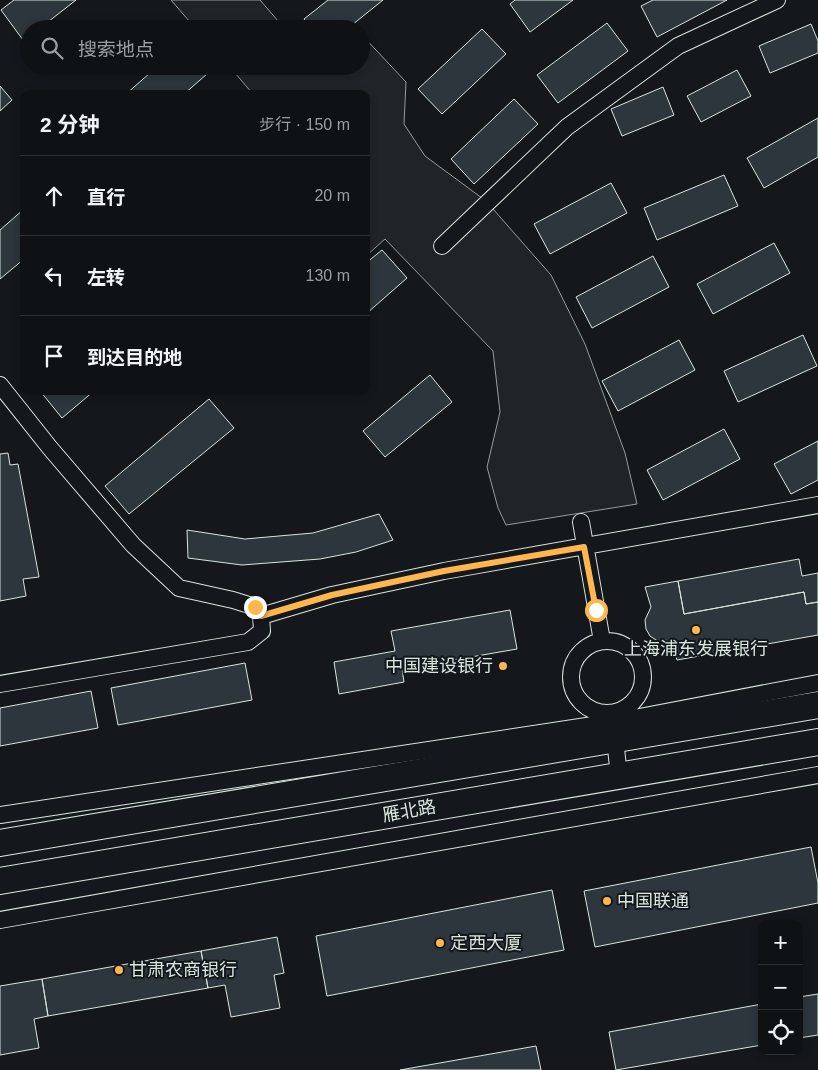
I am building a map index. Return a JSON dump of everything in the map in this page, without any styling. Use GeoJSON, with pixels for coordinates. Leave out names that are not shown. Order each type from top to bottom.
{"type":"FeatureCollection","features":[{"type":"Feature","properties":{"kind":"main road","name":"雁北路"},"geometry":{"type":"LineString","coordinates":[[0,843],[614,725],[818,705]]}},
{"type":"Feature","properties":{"kind":"main road","name":"雁北路"},"geometry":{"type":"LineString","coordinates":[[0,881],[818,742]]}},
{"type":"Feature","properties":{"kind":"street"},"geometry":{"type":"LineString","coordinates":[[442,246],[567,127],[678,46],[777,0]]}},
{"type":"Feature","properties":{"kind":"street"},"geometry":{"type":"LineString","coordinates":[[0,385],[50,448],[133,545],[179,588],[255,607],[261,616],[262,631],[248,642],[0,684]]}},
{"type":"Feature","properties":{"kind":"street"},"geometry":{"type":"LineString","coordinates":[[261,616],[332,595],[435,573],[818,505]]}},
{"type":"Feature","properties":{"kind":"street"},"geometry":{"type":"LineString","coordinates":[[581,522],[602,641]]}},
{"type":"Feature","properties":{"kind":"street"},"geometry":{"type":"LineString","coordinates":[[614,725],[599,713],[586,707],[576,696],[571,683],[572,669],[578,656],[588,646],[602,641],[616,642],[629,648],[638,658],[643,672],[643,686],[637,699],[626,708],[614,725],[619,776]]}},
{"type":"Feature","properties":{"kind":"street"},"geometry":{"type":"LineString","coordinates":[[0,815],[614,725],[818,683]]}},
{"type":"Feature","properties":{"kind":"street"},"geometry":{"type":"LineString","coordinates":[[0,920],[818,775]]}},
{"type":"Feature","properties":{"kind":"shaded area"},"geometry":{"type":"Polygon","coordinates":[[[171,0],[260,0],[277,20],[188,20],[171,0]]]}},
{"type":"Feature","properties":{"kind":"shaded area"},"geometry":{"type":"Polygon","coordinates":[[[370,44],[406,82],[404,124],[425,156],[486,201],[551,275],[585,344],[625,453],[637,504],[506,525],[498,508],[487,467],[500,412],[493,351],[385,239],[370,252],[370,90],[250,90],[237,75],[370,75],[370,44]]]}},
{"type":"Feature","properties":{"kind":"building"},"geometry":{"type":"Polygon","coordinates":[[[14,0],[76,0],[50,20],[20,20],[20,36],[1,10],[14,0]]]}},
{"type":"Feature","properties":{"kind":"building"},"geometry":{"type":"Polygon","coordinates":[[[328,0],[383,0],[358,20],[304,19],[328,0]]]}},
{"type":"Feature","properties":{"kind":"building"},"geometry":{"type":"Polygon","coordinates":[[[515,0],[573,0],[530,32],[510,4],[515,0]]]}},
{"type":"Feature","properties":{"kind":"building"},"geometry":{"type":"Polygon","coordinates":[[[653,0],[727,0],[657,37],[641,6],[653,0]]]}},
{"type":"Feature","properties":{"kind":"building"},"geometry":{"type":"Polygon","coordinates":[[[607,23],[628,51],[558,103],[537,75],[607,23]]]}},
{"type":"Feature","properties":{"kind":"building"},"geometry":{"type":"Polygon","coordinates":[[[811,24],[818,41],[818,53],[770,73],[759,46],[811,24]]]}},
{"type":"Feature","properties":{"kind":"building"},"geometry":{"type":"Polygon","coordinates":[[[482,29],[506,54],[442,114],[418,89],[482,29]]]}},
{"type":"Feature","properties":{"kind":"building"},"geometry":{"type":"Polygon","coordinates":[[[737,70],[751,96],[701,122],[687,96],[737,70]]]}},
{"type":"Feature","properties":{"kind":"building"},"geometry":{"type":"Polygon","coordinates":[[[148,75],[206,75],[189,90],[131,90],[148,75]]]}},
{"type":"Feature","properties":{"kind":"building"},"geometry":{"type":"Polygon","coordinates":[[[0,86],[12,100],[0,111],[0,86]]]}},
{"type":"Feature","properties":{"kind":"building"},"geometry":{"type":"Polygon","coordinates":[[[663,87],[674,115],[622,136],[611,109],[663,87]]]}},
{"type":"Feature","properties":{"kind":"building"},"geometry":{"type":"Polygon","coordinates":[[[514,99],[538,124],[474,184],[451,159],[514,99]]]}},
{"type":"Feature","properties":{"kind":"building"},"geometry":{"type":"Polygon","coordinates":[[[818,118],[818,157],[764,188],[747,158],[818,118]]]}},
{"type":"Feature","properties":{"kind":"building"},"geometry":{"type":"Polygon","coordinates":[[[724,175],[738,206],[657,240],[644,208],[724,175]]]}},
{"type":"Feature","properties":{"kind":"building"},"geometry":{"type":"Polygon","coordinates":[[[611,183],[627,213],[550,254],[534,224],[611,183]]]}},
{"type":"Feature","properties":{"kind":"building"},"geometry":{"type":"Polygon","coordinates":[[[20,212],[20,262],[0,279],[0,230],[20,212]]]}},
{"type":"Feature","properties":{"kind":"building"},"geometry":{"type":"Polygon","coordinates":[[[774,243],[790,273],[713,314],[697,284],[774,243]]]}},
{"type":"Feature","properties":{"kind":"building"},"geometry":{"type":"Polygon","coordinates":[[[382,250],[407,278],[370,310],[370,260],[382,250]]]}},
{"type":"Feature","properties":{"kind":"building"},"geometry":{"type":"Polygon","coordinates":[[[653,256],[669,287],[592,328],[576,297],[653,256]]]}},
{"type":"Feature","properties":{"kind":"building"},"geometry":{"type":"Polygon","coordinates":[[[803,335],[817,366],[738,402],[724,371],[803,335]]]}},
{"type":"Feature","properties":{"kind":"building"},"geometry":{"type":"Polygon","coordinates":[[[679,340],[695,370],[618,411],[602,381],[679,340]]]}},
{"type":"Feature","properties":{"kind":"building"},"geometry":{"type":"Polygon","coordinates":[[[430,375],[452,402],[385,457],[363,431],[430,375]]]}},
{"type":"Feature","properties":{"kind":"building"},"geometry":{"type":"Polygon","coordinates":[[[43,395],[89,395],[62,418],[43,395]]]}},
{"type":"Feature","properties":{"kind":"building"},"geometry":{"type":"Polygon","coordinates":[[[209,399],[234,428],[129,514],[105,486],[209,399]]]}},
{"type":"Feature","properties":{"kind":"building"},"geometry":{"type":"Polygon","coordinates":[[[724,429],[740,459],[663,500],[647,470],[724,429]]]}},
{"type":"Feature","properties":{"kind":"building"},"geometry":{"type":"Polygon","coordinates":[[[818,441],[818,480],[791,494],[774,464],[818,441]]]}},
{"type":"Feature","properties":{"kind":"building"},"geometry":{"type":"Polygon","coordinates":[[[8,453],[10,465],[18,464],[39,577],[23,579],[26,596],[0,601],[0,454],[8,453]]]}},
{"type":"Feature","properties":{"kind":"building"},"geometry":{"type":"Polygon","coordinates":[[[379,514],[393,540],[356,552],[320,559],[242,565],[188,558],[187,530],[245,539],[313,533],[379,514]]]}},
{"type":"Feature","properties":{"kind":"building"},"geometry":{"type":"Polygon","coordinates":[[[799,559],[802,576],[818,573],[818,602],[806,604],[804,592],[684,614],[678,581],[799,559]]]}},
{"type":"Feature","properties":{"kind":"building"},"geometry":{"type":"Polygon","coordinates":[[[678,581],[684,614],[804,592],[806,604],[818,602],[818,635],[677,660],[673,645],[666,640],[659,642],[650,636],[646,629],[645,620],[651,607],[645,587],[678,581]]]}},
{"type":"Feature","properties":{"kind":"building"},"geometry":{"type":"Polygon","coordinates":[[[510,610],[517,649],[402,669],[404,682],[339,694],[334,662],[395,651],[391,631],[510,610]]]}},
{"type":"Feature","properties":{"kind":"building"},"geometry":{"type":"Polygon","coordinates":[[[245,663],[252,700],[118,725],[111,688],[245,663]]]}},
{"type":"Feature","properties":{"kind":"building"},"geometry":{"type":"Polygon","coordinates":[[[91,691],[98,728],[0,746],[0,708],[91,691]]]}},
{"type":"Feature","properties":{"kind":"building"},"geometry":{"type":"Polygon","coordinates":[[[811,847],[818,883],[818,903],[595,947],[584,891],[811,847]]]}},
{"type":"Feature","properties":{"kind":"building","name":"定西大厦"},"geometry":{"type":"Polygon","coordinates":[[[552,890],[564,950],[327,996],[316,936],[552,890]]]}},
{"type":"Feature","properties":{"kind":"building"},"geometry":{"type":"Polygon","coordinates":[[[277,937],[284,973],[274,975],[280,1008],[231,1017],[225,985],[208,988],[201,951],[277,937]]]}},
{"type":"Feature","properties":{"kind":"building"},"geometry":{"type":"Polygon","coordinates":[[[201,951],[208,988],[48,1016],[42,979],[201,951]]]}},
{"type":"Feature","properties":{"kind":"building"},"geometry":{"type":"Polygon","coordinates":[[[42,979],[48,1016],[34,1019],[39,1048],[0,1055],[0,986],[42,979]]]}},
{"type":"Feature","properties":{"kind":"building"},"geometry":{"type":"Polygon","coordinates":[[[818,994],[818,1035],[803,1037],[803,996],[818,994]]]}},
{"type":"Feature","properties":{"kind":"building"},"geometry":{"type":"Polygon","coordinates":[[[758,1005],[758,1046],[616,1070],[609,1032],[758,1005]]]}},
{"type":"Feature","properties":{"kind":"building"},"geometry":{"type":"Polygon","coordinates":[[[536,1046],[541,1070],[400,1070],[536,1046]]]}},
{"type":"Feature","properties":{"kind":"place","name":"上海浦东发展银行"},"geometry":{"type":"Point","coordinates":[696,630]}},
{"type":"Feature","properties":{"kind":"place","name":"中国建设银行"},"geometry":{"type":"Point","coordinates":[503,666]}},
{"type":"Feature","properties":{"kind":"place","name":"中国联通"},"geometry":{"type":"Point","coordinates":[607,901]}},
{"type":"Feature","properties":{"kind":"place","name":"定西大厦"},"geometry":{"type":"Point","coordinates":[440,943]}},
{"type":"Feature","properties":{"kind":"place","name":"甘肃农商银行"},"geometry":{"type":"Point","coordinates":[119,970]}},
{"type":"Feature","properties":{"kind":"route"},"geometry":{"type":"LineString","coordinates":[[255,607],[261,616],[332,595],[444,571],[584,547],[596,610]]}}]}
